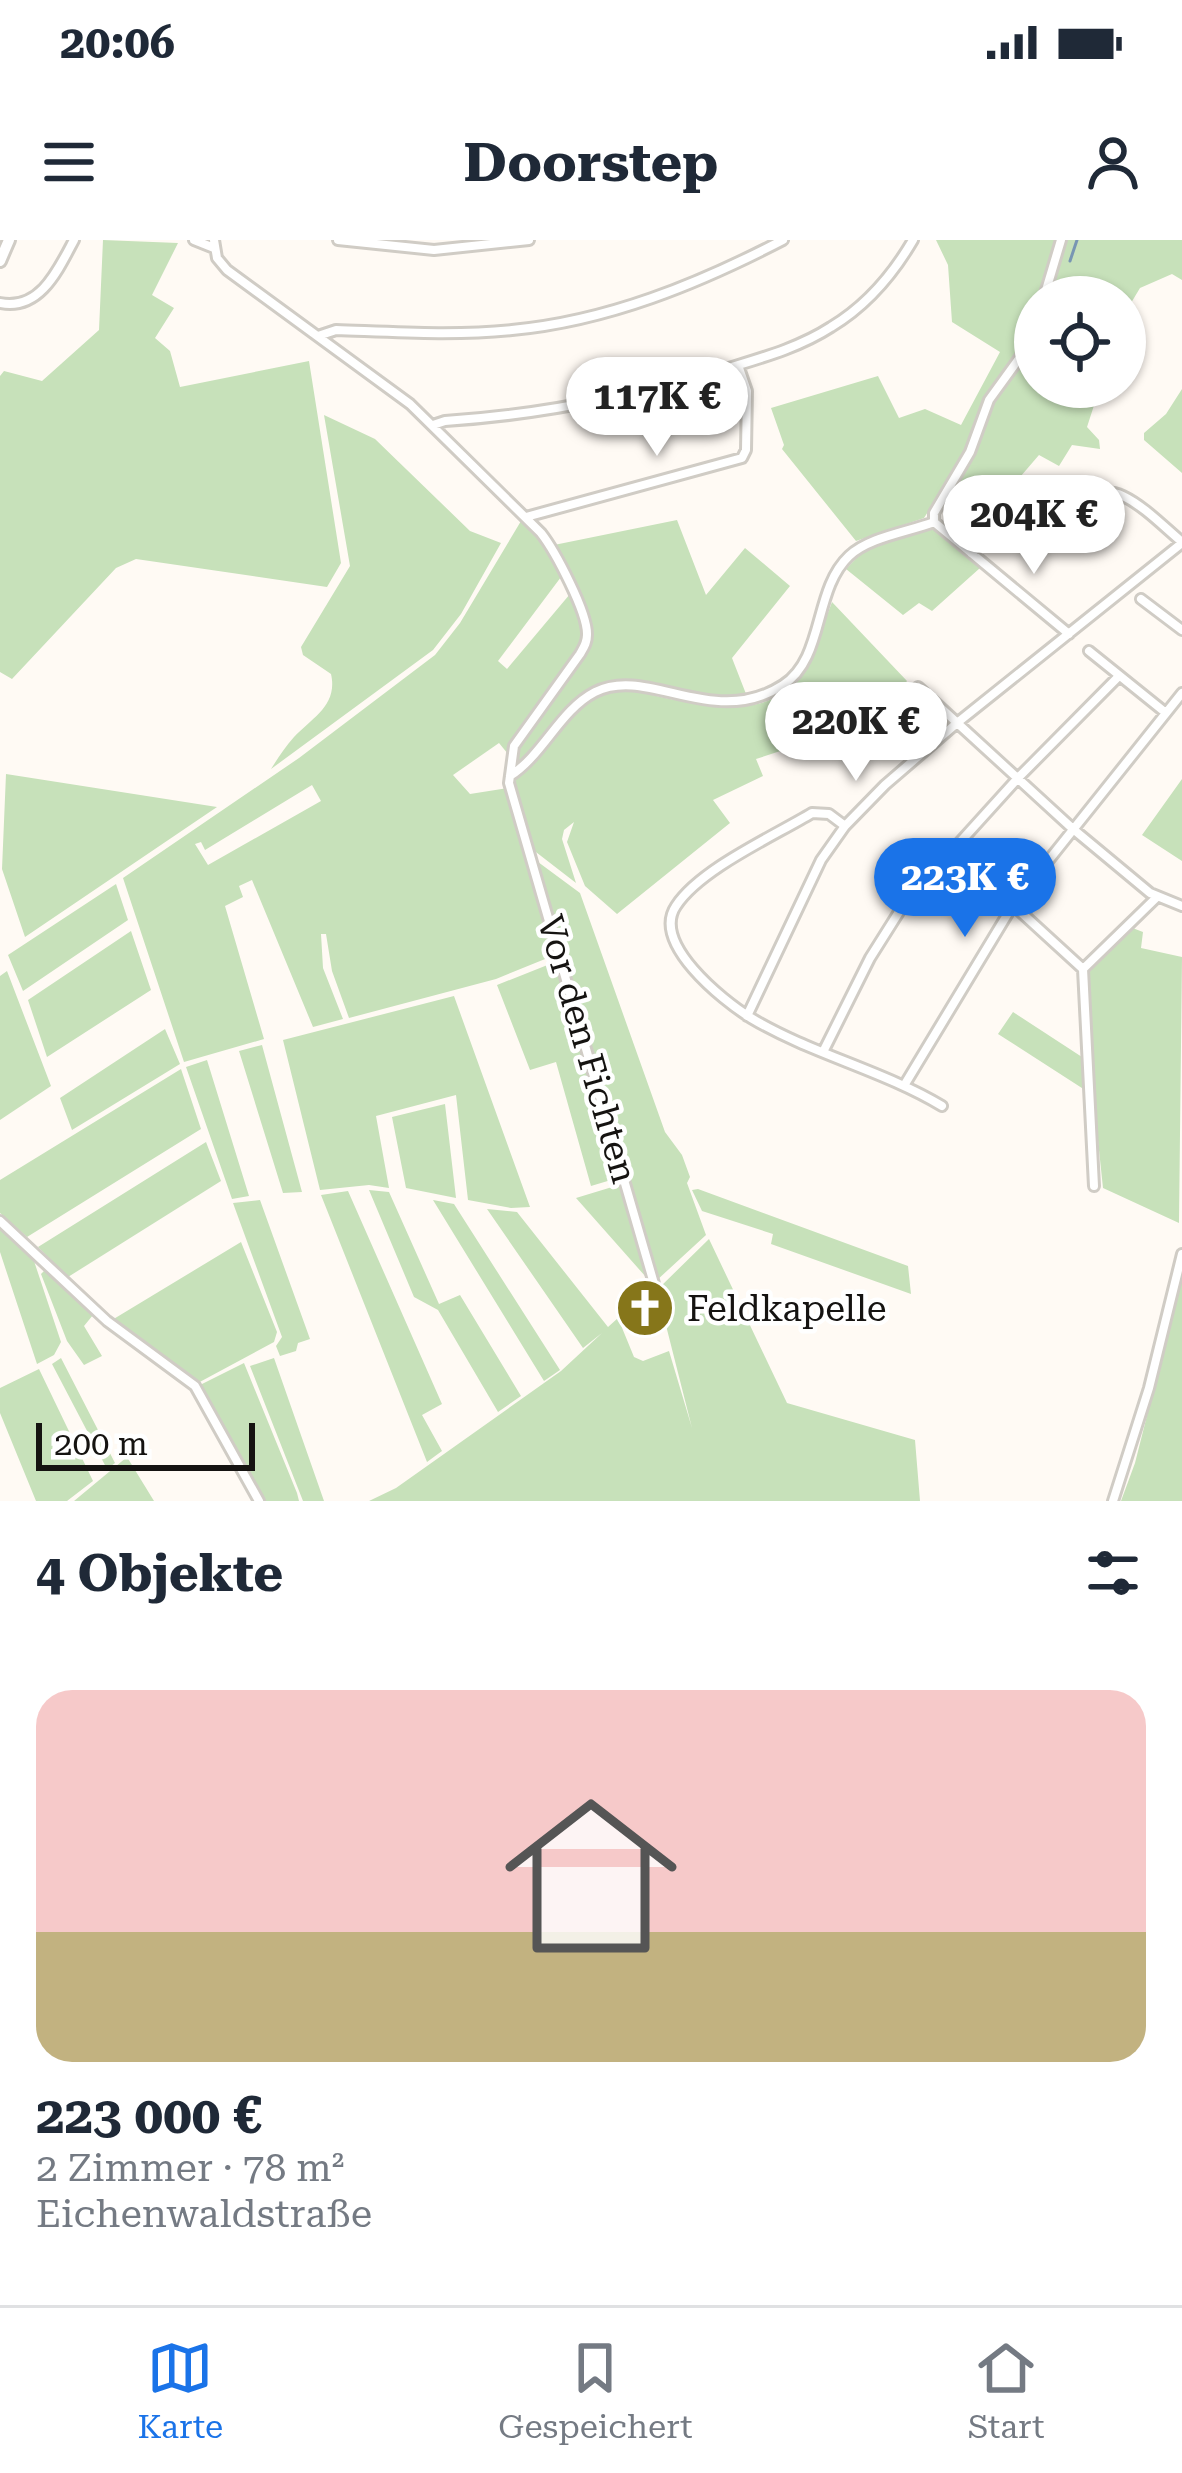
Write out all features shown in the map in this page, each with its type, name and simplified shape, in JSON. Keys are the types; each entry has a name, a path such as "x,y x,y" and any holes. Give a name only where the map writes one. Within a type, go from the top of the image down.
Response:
{"main road":[{"path":"0,261 9,240"}],"street":[{"path":"0,303 16,305 34,297 59,269 74,240"},
{"path":"194,240 214,244 226,270 410,404 551,546 587,632 580,654 514,746 510,776"},
{"path":"338,240 434,250 529,240"},
{"path":"434,425 544,413 631,395 793,347 842,320 885,281 913,240"},
{"path":"1050,276 1061,240"},
{"path":"318,336 336,330 478,333 553,325 669,293 776,242"},
{"path":"526,518 742,458 747,391 738,365"},
{"path":"934,522 934,513 970,452 989,400 1014,365"},
{"path":"747,1016 821,860 845,826 957,723 1182,542 1126,497 1108,493 1037,509 971,553"},
{"path":"934,522 1069,634"},
{"path":"510,776 594,693 617,686 717,704 749,701 789,682 804,659 833,580 848,557 865,546 934,522"},
{"path":"1142,599 1182,630"},
{"path":"1089,651 1166,713"},
{"path":"824,1050 888,927 1018,778 1120,676"},
{"path":"918,688 1072,829 1157,897 1182,906"},
{"path":"905,1084 1013,905 1182,693"},
{"name":"Vor den Fichten","path":"510,776 655,1287 626,1311"},
{"path":"845,826 829,814 812,813 707,877 674,908 670,926 680,951 713,989 747,1016 905,1084 942,1106"},
{"path":"1083,969 1157,897"},
{"path":"1013,905 1083,969 1094,1186"},
{"path":"0,1221 107,1321 196,1386 259,1501"},
{"path":"1113,1501 1149,1388 1182,1254"}],"green space":[{"path":"103,240 178,243 152,295 174,308 155,338 170,351 180,387 309,361 341,563 327,587 136,559 116,568 12,679 0,672 0,376 4,371 42,381 99,330"},
{"path":"936,240 1182,240 1182,280 1172,274 1146,285 1146,276 1014,276 1014,408 1093,408 1087,427 1099,440 1100,449 1072,445 1059,466 1039,455 1014,484 1006,479 975,507 947,482 924,518 856,541 782,449 771,408 878,376 899,418 925,409 961,425 1000,352 952,322 948,265"},
{"path":"1182,389 1182,473 1144,440 1144,433 1166,414"},
{"path":"324,415 375,439 470,531 501,543 461,614 433,650 271,769 331,694 331,674 303,655 301,647 350,566"},
{"path":"677,520 706,595 745,548 790,586 732,658 748,699 718,702 616,684 593,691 522,764 516,764 513,756 518,744 592,639 554,545"},
{"path":"521,521 542,538 561,577 498,661 507,669 570,594 586,632 584,642 508,754 499,743 453,775 470,794 508,788 555,955 496,979 349,1018 332,971 326,934 321,934 323,968 343,1019 313,1027 252,880 239,886 243,897 225,906 264,1039 184,1062 123,878 299,758 435,655 460,623","holes":["312,785 321,801 208,865 195,844 201,842 205,850"]},
{"path":"931,527 980,568 932,611 919,603 903,615 846,569 862,552"},
{"path":"832,602 907,681 871,727 831,755 820,738 756,759 763,776 713,800 730,823 617,914 585,886 567,842 574,822 562,839 576,883 532,849 514,780 591,701 616,689 737,706 778,696 806,662"},
{"path":"6,774 217,807 25,937 2,869"},
{"path":"1182,779 1182,861 1142,835"},
{"path":"534,859 580,893 665,1132 682,1155 690,1177 687,1183 706,1235 656,1281"},
{"path":"116,884 128,920 23,991 8,955"},
{"path":"1130,927 1143,932 1141,948 1182,957 1179,1223 1103,1188 1085,1017 1086,969"},
{"path":"131,931 151,990 47,1057 28,1000"},
{"path":"560,960 620,1170 611,1180 591,1186 556,1062 530,1070 497,985"},
{"path":"7,971 51,1086 0,1120 0,976"},
{"path":"454,996 530,1207 468,1200 456,1095 376,1116 389,1188 320,1190 283,1040"},
{"path":"1013,1012 1082,1057 1085,1090 998,1034"},
{"path":"165,1029 180,1064 72,1130 60,1098"},
{"path":"262,1045 302,1192 283,1193 239,1051"},
{"path":"207,1060 249,1196 232,1199 186,1067"},
{"path":"181,1069 201,1129 27,1237 0,1213 0,1180"},
{"path":"445,1104 456,1198 406,1188 392,1117"},
{"path":"206,1142 221,1181 68,1277 38,1247"},
{"path":"622,1184 653,1285 576,1198"},
{"path":"369,1190 389,1192 439,1304 460,1295 521,1396 498,1412 438,1310 414,1297"},
{"path":"692,1190 908,1266 911,1294 771,1244 773,1234 702,1211"},
{"path":"348,1191 442,1404 422,1415 442,1451 427,1462 321,1195"},
{"path":"260,1200 310,1339 280,1356 276,1346 282,1337 233,1203"},
{"path":"433,1200 454,1204 560,1370 544,1381"},
{"path":"487,1209 517,1212 608,1327 618,1318 634,1357 643,1361 669,1351 692,1428 657,1290 709,1239 787,1403 915,1440 920,1501 369,1501 396,1488 561,1371 602,1333 583,1348"},
{"path":"0,1227 33,1258 61,1342 54,1355 37,1364 0,1252"},
{"path":"241,1242 277,1332 274,1342 196,1384 112,1320"},
{"path":"45,1270 93,1315 84,1326 102,1356 84,1365 67,1341 41,1274"},
{"path":"1182,1277 1182,1501 1121,1501 1135,1463"},
{"path":"61,1358 115,1463 107,1469 52,1364"},
{"path":"274,1358 324,1501 303,1501 250,1366"},
{"path":"244,1363 299,1501 263,1501 200,1385"},
{"path":"39,1369 93,1481 67,1501 36,1501 0,1413 0,1388"},
{"path":"127,1457 154,1501 74,1501"}],"waterway":[{"path":"1070,261 1077,240"}],"place":[{"name":"Feldkapelle","path":"645,1308"}]}
